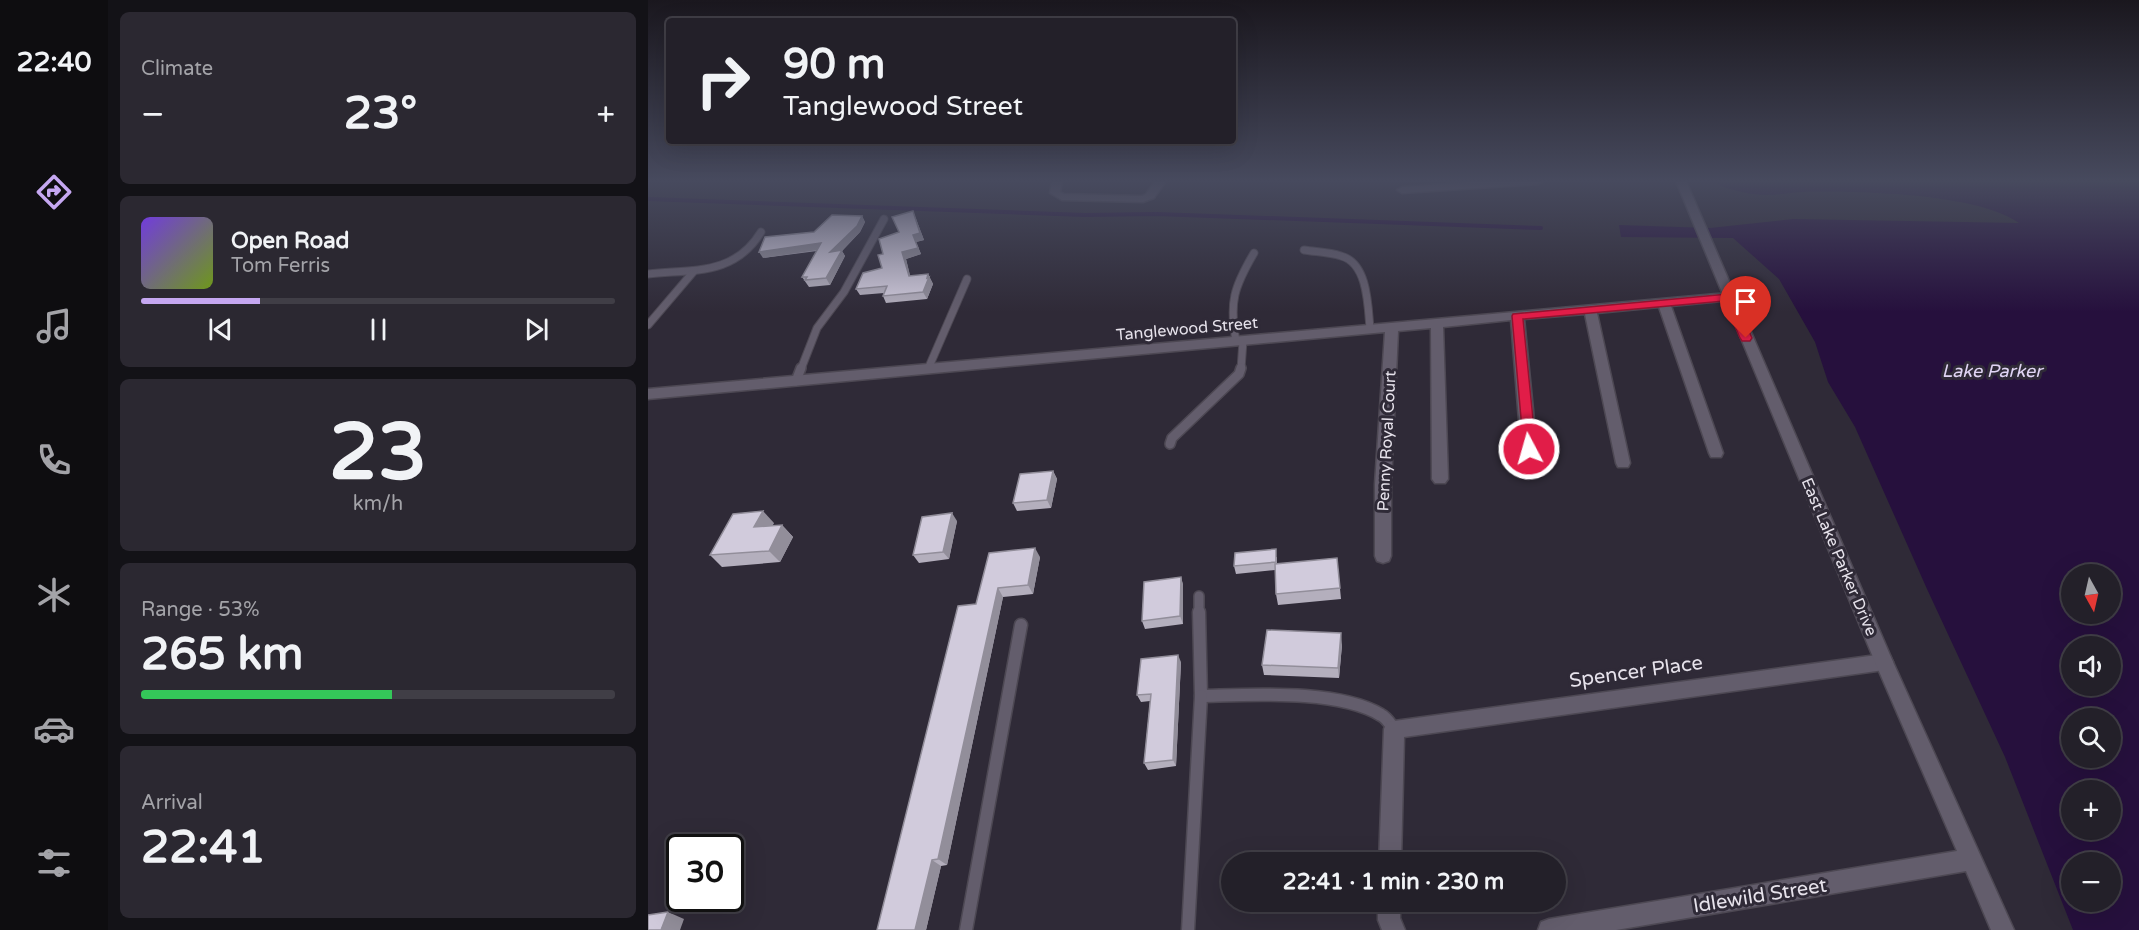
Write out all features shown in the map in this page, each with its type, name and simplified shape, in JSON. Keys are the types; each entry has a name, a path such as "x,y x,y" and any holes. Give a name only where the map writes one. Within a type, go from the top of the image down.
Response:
{"street":[{"name":"East Lake Parker Drive","path":"1699,224 1884,662 2003,930"},
{"name":"Tanglewood Street","path":"648,394 1728,297"},
{"path":"1664,303 1716,453"},
{"path":"1590,309 1623,463"},
{"path":"1517,316 1531,471"},
{"path":"1437,323 1440,479"},
{"name":"Penny Royal Court","path":"1383,556 1383,484 1392,327"},
{"name":"Spencer Place","path":"1394,729 1884,662"},
{"path":"1390,852 1394,729"},
{"name":"Idlewild Street","path":"1549,930 1971,859"},
{"path":"1389,912 1389,920 1394,930"}],"lane":[{"path":"796,381 817,328 843,292 881,224"},
{"path":"648,274 725,267 757,241 761,232"},
{"path":"1304,250 1343,256 1357,265 1366,297 1370,329"},
{"path":"1170,444 1172,438 1239,374 1242,365 1239,341 1231,322 1231,299 1254,253"},
{"path":"648,325 694,271"},
{"path":"928,369 967,279"},
{"path":"1188,930 1201,696 1199,596"},
{"path":"966,930 1021,626"},
{"path":"1201,696 1278,695 1343,703 1383,716 1394,729"}],"water":[{"name":"Lake Parker","path":"1743,224 2139,224 2139,930 2073,930 2066,912 2121,912 2121,852 2061,852 2061,899 2005,757 1855,427 1828,382 1815,342 1779,279 1733,238 1621,237 1619,225 1710,228"}],"building":[{"path":"822,224 858,224 830,252 842,250 826,278 805,280 807,277 802,277 821,243 759,252 765,237 814,232"},
{"path":"895,224 917,224 920,233 913,235 918,248 902,252 909,276 928,274 923,292 883,296 887,286 856,289 863,273 882,268 878,255 883,254 879,239 899,232"},
{"path":"1053,471 1047,500 1013,503 1020,474"},
{"path":"763,511 754,527 782,525 769,551 710,555 733,514"},
{"path":"952,513 943,552 913,555 922,517"},
{"path":"1035,548 1028,585 998,588 938,859 932,860 915,930 877,930 958,606 976,604 989,553"},
{"path":"1276,549 1276,562 1234,566 1235,553"},
{"path":"1337,558 1340,588 1276,594 1275,564"},
{"path":"1181,577 1180,616 1142,621 1144,582"},
{"path":"1267,630 1341,633 1338,668 1262,665"},
{"path":"1178,655 1173,760 1144,763 1151,694 1137,695 1141,659"},
{"path":"668,912 661,930 648,930 648,915"}],"waterway":[{"path":"1442,224 1541,228"}],"route":[{"path":"1529,449 1517,316 1728,297 1746,338"}]}
